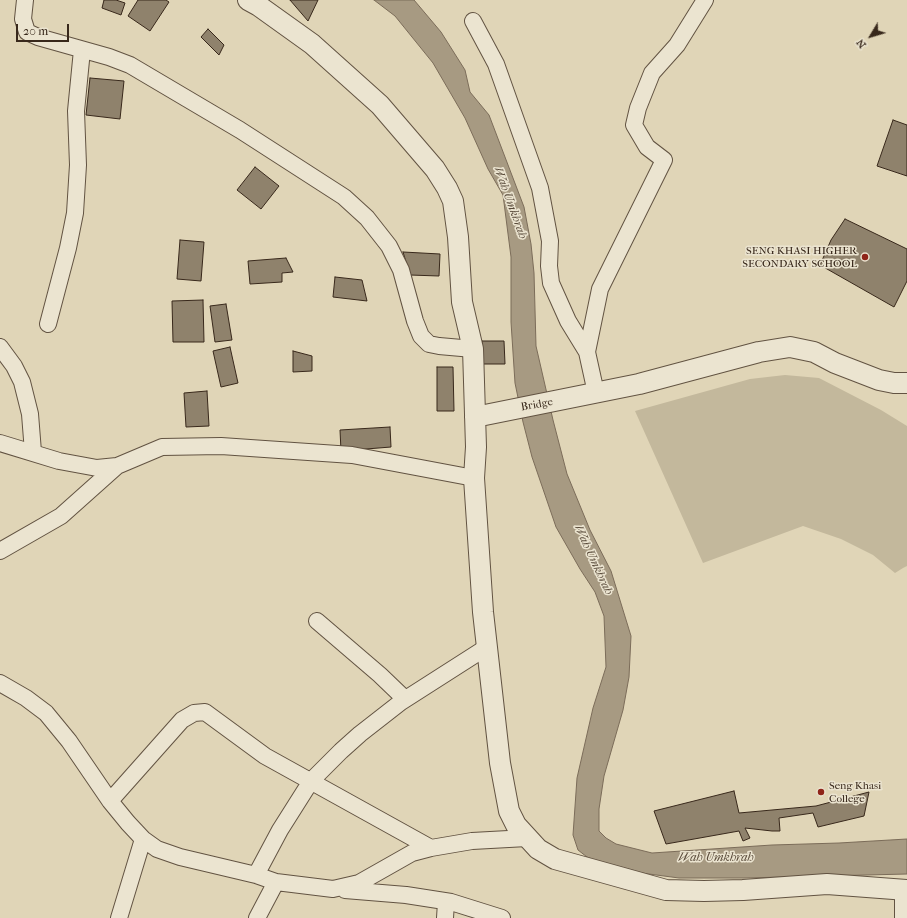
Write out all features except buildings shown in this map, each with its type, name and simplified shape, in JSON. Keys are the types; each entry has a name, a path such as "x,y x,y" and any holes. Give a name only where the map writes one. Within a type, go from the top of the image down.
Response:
{"street":[{"path":"25,0 23,19 27,32 38,37 130,65 240,130 344,197 367,218 390,246 401,270 415,321 421,336 429,344 473,349"},
{"path":"248,0 259,6 312,44 374,100 413,142 435,169 453,201 458,237 462,302 473,349 476,447 474,478 479,560 487,647 500,763 509,811 516,825 538,849 555,859 666,890 743,890 827,884 905,890 903,918"},
{"path":"587,352 600,289 664,160 647,147 634,126 638,108 652,73 677,46 705,0"},
{"path":"473,21 496,64 540,188 550,242 549,266 551,283 568,321 587,352 596,393"},
{"path":"48,324 68,248 75,213 78,165 76,111 82,50"},
{"path":"0,347 14,366 22,382 30,414 33,452"},
{"name":"Bridge","path":"475,417 639,384 759,352 790,347 814,352 835,363 879,380 894,383 907,383"},
{"path":"0,443 59,461 97,468 117,466 162,448 221,446 352,456 474,478"},
{"path":"0,551 61,516 117,466"},
{"path":"317,621 380,675 405,699"},
{"path":"256,875 280,830 311,781 355,738 405,699 487,647"},
{"path":"0,683 26,698 46,714 69,741 110,801 128,823 143,839 157,849 180,857 256,875 276,882 333,889 406,895 446,902 502,918"},
{"path":"110,801 182,720 194,712 205,712 265,756 431,848"},
{"path":"333,889 359,883 412,853 431,848 472,841 527,838"},
{"path":"119,918 143,839"},
{"path":"257,918 276,882"},
{"path":"446,902 446,918"}],"shaded area":[{"path":"785,375 819,378 881,410 907,426 907,566 895,573 873,555 841,539 803,526 703,563 635,411 750,379"}],"water":[{"name":"Wah Umkhrah","path":"374,0 414,0 441,32 465,70 470,92 489,115 524,207 531,244 534,273 536,346 553,420 567,474 590,530 611,571 631,636 629,677 623,710 604,776 599,809 599,831 606,838 616,844 652,853 772,845 907,839 907,874 679,878 634,872 599,863 587,857 578,850 573,835 577,778 593,708 606,667 604,616 595,592 556,527 532,457 523,422 515,383 511,322 511,257 503,195 488,169 465,118 433,63 395,16"}],"place":[{"name":"SENG KHASI HIGHER SECONDARY SCHOOL","path":"865,257"},
{"name":"Seng Khasi College","path":"821,792"}]}
